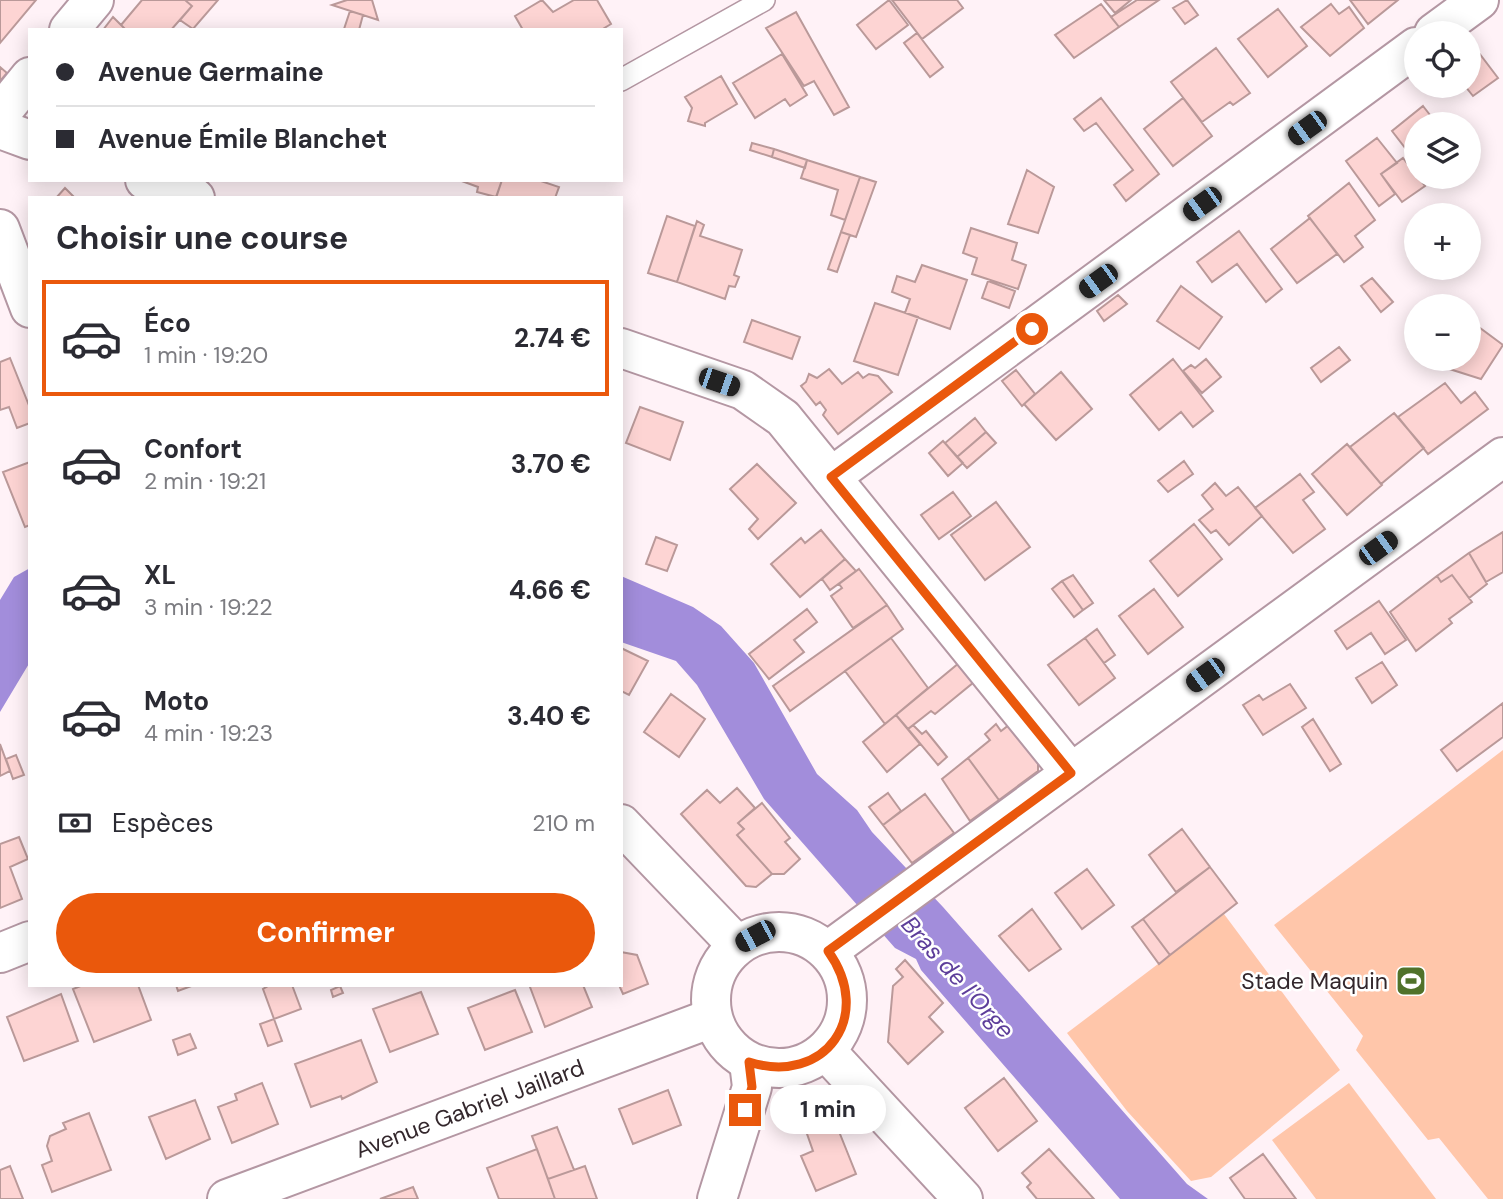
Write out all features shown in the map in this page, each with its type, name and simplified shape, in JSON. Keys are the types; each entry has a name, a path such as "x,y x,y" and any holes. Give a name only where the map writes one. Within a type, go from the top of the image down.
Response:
{"street":[{"path":"71,28 94,0"},
{"path":"1450,21 1479,0"},
{"path":"831,477 1404,56"},
{"path":"0,114 28,80"},
{"path":"0,129 28,138"},
{"path":"151,182 189,196"},
{"path":"0,229 28,302"},
{"path":"623,349 743,390 783,418 1071,773"},
{"path":"828,951 1503,457"},
{"path":"623,826 737,945"},
{"path":"774,932 793,933 812,940 828,951 841,969 847,991 847,1012 840,1033 826,1051 809,1062 789,1069 768,1068 749,1062 732,1051 720,1035 712,1017 710,998 714,978 723,960 737,945 755,936 774,932"},
{"path":"0,953 28,942"},
{"name":"Avenue Gabriel Jaillard","path":"227,1199 712,1017"},
{"path":"826,1051 963,1199"},
{"path":"717,1199 752,1087 749,1062"}],"lane":[{"path":"623,79 764,0"}],"shaded area":[{"name":"Stade Maquin","path":"1503,750 1503,1199 1488,1199 1439,1138 1428,1140 1356,1050 1363,1036 1274,925"},
{"path":"1224,914 1340,1070 1211,1177 1191,1181 1127,1111 1067,1033"},
{"path":"1349,1083 1436,1199 1316,1199 1272,1140"}],"water":[{"path":"28,569 28,665 0,712 0,600 14,577"},
{"name":"Bras de l'Orge","path":"623,577 693,607 721,626 754,663 817,774 857,810 872,832 943,907 1187,1184 1208,1199 1120,1199 921,970 916,959 895,948 764,799 697,685 676,661 623,643"}],"building":[{"path":"0,0 36,0 0,43"},
{"path":"142,0 185,0 192,6 173,28 124,28 121,25"},
{"path":"185,0 218,0 194,28 180,20 192,6"},
{"path":"347,0 372,0 378,20 332,5"},
{"path":"542,0 553,12 574,0 597,0 611,24 604,28 522,28 515,16"},
{"path":"889,0 908,25 876,49 857,25"},
{"path":"892,0 957,0 963,8 922,39"},
{"path":"1104,0 1131,0 1115,13"},
{"path":"1137,0 1159,0 1119,27 1111,17"},
{"path":"1187,0 1198,15 1185,24 1173,8"},
{"path":"1350,0 1398,0 1368,24"},
{"path":"1101,4 1119,27 1074,58 1055,35"},
{"path":"1331,4 1339,14 1349,7 1364,28 1330,56 1301,27"},
{"path":"1278,9 1307,46 1268,77 1238,39"},
{"path":"350,11 363,15 360,28 344,28"},
{"path":"796,12 849,107 834,115 814,81 804,86 766,28"},
{"path":"113,17 124,28 105,28"},
{"path":"917,33 943,67 930,77 904,43"},
{"path":"1216,48 1250,93 1233,105 1230,102 1202,122 1171,82"},
{"path":"782,54 807,95 790,106 785,99 755,118 733,83"},
{"path":"1481,56 1498,78 1481,90"},
{"path":"0,67 7,73 0,81"},
{"path":"721,76 737,104 705,123 705,126 688,121 692,108 685,97"},
{"path":"1101,98 1159,174 1126,201 1114,185 1133,170 1096,123 1084,131 1074,119"},
{"path":"1183,98 1212,136 1173,166 1144,129"},
{"path":"1423,106 1428,112 1416,112"},
{"path":"1404,121 1404,146 1392,131"},
{"path":"1377,138 1397,163 1381,174 1395,194 1379,206 1346,161"},
{"path":"752,143 774,149 772,157 750,150"},
{"path":"774,149 807,160 805,168 772,157"},
{"path":"1403,158 1404,189 1421,189 1402,202 1381,174"},
{"path":"807,160 860,177 845,220 831,215 838,190 801,178"},
{"path":"1027,170 1054,187 1038,233 1008,224"},
{"path":"860,177 876,182 856,237 841,232"},
{"path":"464,182 501,182 496,196 477,192 478,187"},
{"path":"501,182 544,182 559,187 556,196 497,196"},
{"path":"1349,183 1375,220 1355,236 1363,247 1344,262 1308,216"},
{"path":"65,188 73,196 58,196"},
{"path":"667,216 695,226 677,282 648,273"},
{"path":"1310,218 1337,254 1297,283 1271,249"},
{"path":"697,221 704,225 700,236 742,250 734,275 739,277 735,287 729,286 725,299 677,282"},
{"path":"971,228 1017,243 1012,260 1026,265 1018,289 972,274 977,258 963,253"},
{"path":"1239,231 1282,289 1266,302 1237,264 1212,282 1197,262"},
{"path":"841,232 850,235 837,272 828,269"},
{"path":"922,265 967,280 950,329 905,313 910,299 892,292 897,276 915,282"},
{"path":"1372,278 1393,302 1381,312 1361,286"},
{"path":"988,281 1015,291 1009,308 982,298"},
{"path":"1181,286 1222,317 1199,349 1157,321"},
{"path":"1118,295 1127,304 1104,321 1097,311"},
{"path":"875,303 918,317 898,375 854,361"},
{"path":"752,320 800,337 792,359 744,342"},
{"path":"1481,329 1503,345 1481,379 1456,371 1481,371"},
{"path":"1339,347 1350,360 1321,382 1311,368"},
{"path":"10,358 28,403 28,424 17,428 9,407 0,410 0,362"},
{"path":"1173,359 1213,411 1193,427 1181,412 1159,430 1130,395"},
{"path":"1206,359 1221,377 1202,393 1183,371 1191,365 1195,368"},
{"path":"829,369 842,384 858,372 863,378 869,374 878,376 892,392 838,434 823,415 826,410 820,402 816,405 801,386 809,374 817,378"},
{"path":"1016,370 1035,394 1022,406 1002,381"},
{"path":"1061,372 1092,409 1056,440 1024,404"},
{"path":"1445,383 1461,403 1475,392 1488,409 1428,454 1398,417"},
{"path":"640,407 683,422 670,460 626,443"},
{"path":"1394,413 1424,448 1381,484 1350,447"},
{"path":"975,418 986,432 957,457 945,443"},
{"path":"986,432 996,443 967,468 957,457"},
{"path":"943,441 963,463 948,476 929,453"},
{"path":"1347,444 1382,485 1347,515 1312,474"},
{"path":"1184,461 1193,474 1168,492 1158,481"},
{"path":"28,463 28,526 25,527 3,472"},
{"path":"757,464 796,503 758,539 749,529 758,519 730,489"},
{"path":"1300,474 1314,492 1303,500 1325,529 1293,553 1255,508"},
{"path":"1215,483 1226,496 1238,487 1262,516 1229,545 1216,530 1211,533 1199,520 1213,509 1202,495"},
{"path":"953,492 971,516 939,539 921,515"},
{"path":"996,502 1030,547 985,580 951,535"},
{"path":"1194,524 1222,559 1178,596 1150,561"},
{"path":"821,530 845,559 800,597 771,564 801,538 805,543"},
{"path":"1503,532 1503,572 1486,582 1469,553"},
{"path":"656,537 677,545 667,571 646,564"},
{"path":"1469,553 1487,584 1469,598 1452,575 1441,582 1437,576"},
{"path":"845,559 856,571 830,590 822,579"},
{"path":"859,569 887,605 853,628 831,596 842,588 839,584"},
{"path":"1073,575 1093,603 1083,610 1062,581"},
{"path":"1452,575 1472,602 1449,619 1452,623 1416,651 1390,612 1437,576 1441,582"},
{"path":"1062,581 1083,610 1074,617 1052,589"},
{"path":"1154,589 1183,627 1148,654 1119,616"},
{"path":"1379,601 1406,640 1385,654 1371,633 1347,649 1335,631"},
{"path":"887,605 903,629 790,711 773,686"},
{"path":"807,609 817,622 794,640 804,652 769,679 749,654"},
{"path":"1097,629 1115,655 1104,663 1085,638"},
{"path":"891,638 928,688 885,724 845,671"},
{"path":"1085,638 1115,678 1079,705 1048,665"},
{"path":"623,649 648,661 629,695 623,692"},
{"path":"1382,662 1397,685 1372,703 1356,678"},
{"path":"959,663 974,682 935,714 931,711 908,729 896,715"},
{"path":"1290,684 1306,708 1263,735 1243,705 1259,695 1263,700"},
{"path":"671,694 705,719 679,757 644,732"},
{"path":"1503,703 1503,737 1457,771 1441,750"},
{"path":"896,715 920,744 887,772 863,742"},
{"path":"1313,719 1341,764 1330,771 1302,727"},
{"path":"996,724 1001,731 1009,725 1038,761 1038,771 999,800 968,758 990,740 985,734"},
{"path":"913,725 922,734 926,731 947,757 938,765 908,729"},
{"path":"0,744 10,771 0,776"},
{"path":"16,755 24,775 13,779 6,759"},
{"path":"968,758 999,800 970,821 942,779"},
{"path":"737,788 755,808 738,823 744,829 737,835 772,874 756,887 746,886 681,814 707,790 720,803"},
{"path":"888,793 901,811 883,825 869,807"},
{"path":"925,794 954,833 912,863 883,825"},
{"path":"762,803 790,838 785,842 800,859 784,874 772,874 737,835 744,829 738,823"},
{"path":"1182,829 1210,867 1176,892 1149,855"},
{"path":"19,837 28,859 10,867 22,899 0,908 0,844"},
{"path":"1210,867 1237,903 1170,955 1143,919"},
{"path":"1087,869 1114,905 1082,929 1055,893"},
{"path":"1032,909 1061,949 1029,971 999,936"},
{"path":"1143,919 1170,955 1159,964 1132,927"},
{"path":"623,952 637,955 648,984 623,994 620,987 623,987"},
{"path":"905,960 943,1003 929,1017 943,1032 908,1064 888,1042 893,986 903,977 896,969"},
{"path":"139,987 151,1020 94,1042 73,989"},
{"path":"293,987 301,1009 274,1019 263,989"},
{"path":"340,987 343,993 333,997 331,990"},
{"path":"530,987 584,987 592,1007 545,1027"},
{"path":"515,990 532,1032 485,1050 468,1008"},
{"path":"421,992 438,1034 390,1052 373,1009"},
{"path":"61,994 78,1041 24,1061 7,1017"},
{"path":"274,1019 282,1041 268,1046 260,1024"},
{"path":"190,1034 196,1048 178,1055 173,1040"},
{"path":"361,1040 377,1082 342,1099 341,1096 311,1107 295,1064"},
{"path":"1004,1078 1037,1121 998,1151 965,1108"},
{"path":"262,1083 278,1124 232,1143 218,1107 237,1100 235,1094"},
{"path":"668,1090 681,1125 633,1144 619,1109"},
{"path":"195,1100 210,1139 166,1159 149,1117"},
{"path":"89,1113 111,1170 52,1192 42,1165 52,1161 47,1146 50,1136 66,1129 63,1123"},
{"path":"834,1119 856,1174 816,1191 801,1156 813,1151 806,1131"},
{"path":"557,1127 574,1170 548,1179 532,1136"},
{"path":"537,1149 555,1199 499,1199 487,1168"},
{"path":"1049,1149 1094,1199 1037,1199 1027,1187 1031,1183 1022,1173"},
{"path":"1263,1154 1296,1199 1245,1199 1230,1178"},
{"path":"10,1166 23,1199 0,1199 0,1170"},
{"path":"585,1166 597,1199 555,1199 548,1179"},
{"path":"413,1187 418,1199 380,1199"}],"place":[{"name":"Stade Maquin","path":"1411,981"}],"route":[{"path":"745,1110 752,1087 749,1062 768,1068 789,1069 809,1062 826,1051 840,1033 847,1012 847,991 841,969 828,951 1071,773 831,477 1032,329"}]}
